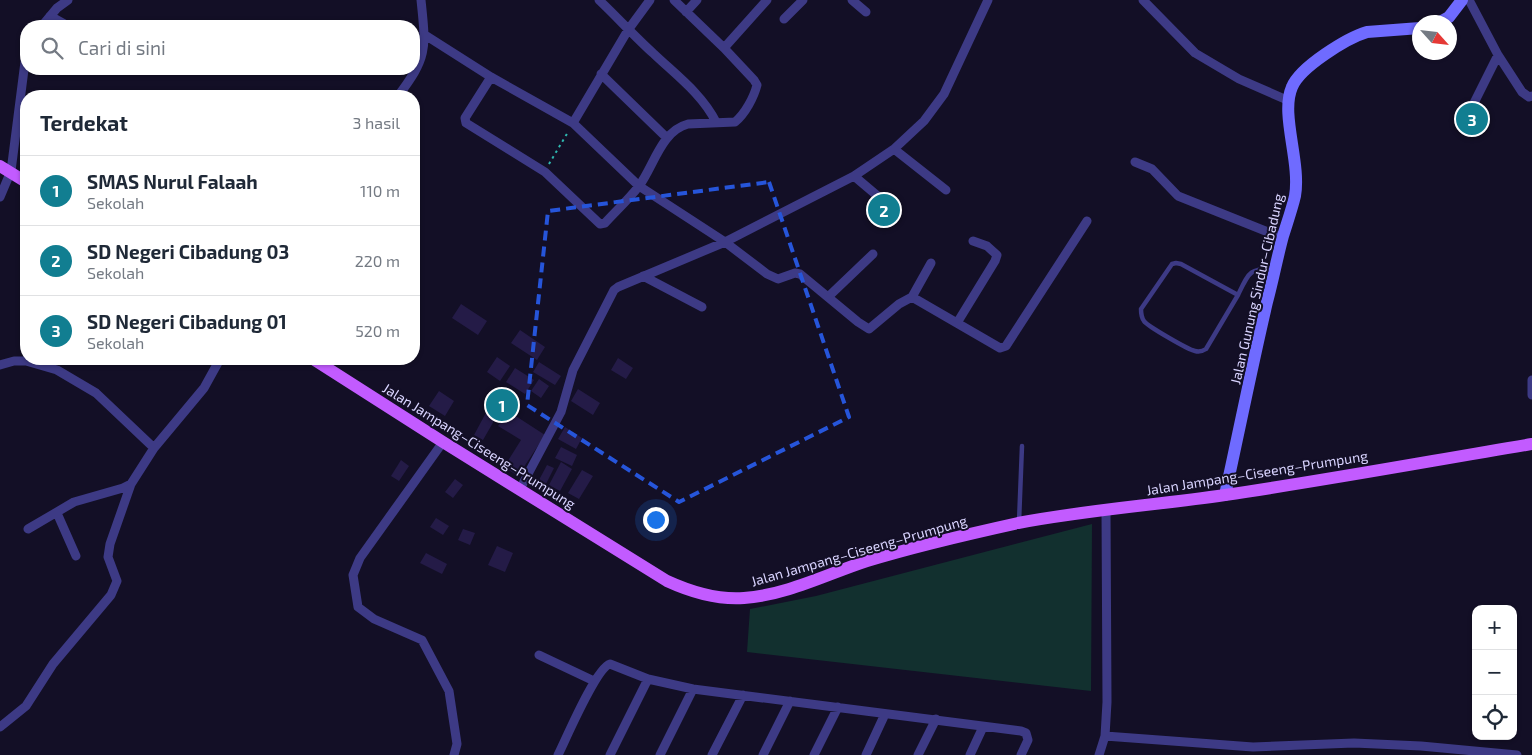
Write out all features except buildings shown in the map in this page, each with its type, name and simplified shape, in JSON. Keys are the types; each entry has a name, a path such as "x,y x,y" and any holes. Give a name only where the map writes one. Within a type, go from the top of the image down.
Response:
{"main road":[{"path":"5,168 20,178"},
{"name":"Jalan Jampang–Ciseeng–Prumpung","path":"323,365 667,582 688,592 717,597 742,598 768,595 866,562 918,547 1019,523 1226,495 1532,444"}],"street":[{"path":"47,20 68,0"},
{"path":"420,61 424,48 425,35 421,0"},
{"path":"599,0 700,98 716,122"},
{"path":"573,123 628,30 650,0"},
{"path":"491,76 465,118 466,123 545,172 600,224 605,223 639,186 667,138 681,126 735,122 740,118 757,85 724,48 674,0"},
{"path":"686,12 697,0"},
{"path":"724,48 767,0"},
{"path":"784,19 803,0"},
{"path":"852,0 866,12"},
{"path":"520,489 561,412 573,370 614,290 725,242 854,176 894,149 924,121 944,94 988,0"},
{"path":"1143,0 1196,53 1239,79 1287,100 1293,85 1301,74 1348,39 1367,32 1412,29"},
{"path":"1451,15 1462,0"},
{"path":"1469,0 1498,55 1522,92 1529,97 1532,96"},
{"path":"50,16 57,20"},
{"path":"425,35 491,76 573,123 639,186 725,242 767,274 778,279 795,273 800,274 858,322 869,328 899,304 912,297 931,263"},
{"path":"1471,109 1498,55"},
{"path":"601,74 667,138"},
{"path":"0,197 22,75"},
{"path":"402,90 412,75"},
{"name":"Jalan Gunung Sindur–Cibadung","path":"1226,495 1276,268 1295,195 1296,168 1287,100"},
{"path":"894,149 946,190"},
{"path":"1135,162 1152,169 1178,196 1283,238"},
{"path":"854,176 880,198"},
{"path":"912,297 1000,348 1006,346 1087,221"},
{"path":"957,323 997,255 987,246 973,241"},
{"path":"828,297 873,254"},
{"path":"643,276 702,307"},
{"path":"0,366 14,361 20,362"},
{"path":"38,365 57,370 96,394 154,448"},
{"path":"0,727 26,706 53,664 111,594 117,581 108,557 110,544 131,484 154,448 204,388 217,365"},
{"path":"1532,380 1532,395"},
{"path":"444,442 360,558 354,575 358,606 374,619 422,640 448,691 458,744 454,755"},
{"path":"28,529 74,502 131,484"},
{"path":"1099,755 1105,736 1107,702 1106,510"},
{"path":"57,512 76,556"},
{"path":"540,655 594,681"},
{"path":"558,755 594,681 603,668 610,664 648,679 693,689 1021,731 1026,733 1028,740 1020,755"},
{"path":"610,755 648,679"},
{"path":"660,755 693,689"},
{"path":"712,755 742,695"},
{"path":"763,755 790,701"},
{"path":"814,755 838,708"},
{"path":"866,755 885,714"},
{"path":"918,755 936,719"},
{"path":"970,755 983,726"},
{"path":"1105,736 1253,747 1354,743 1421,746 1517,755"}],"lane":[{"path":"1238,295 1181,264 1175,263 1172,264 1141,309 1141,315 1148,325 1193,350 1203,351 1238,295 1246,277 1256,269 1276,268"},
{"path":"1019,523 1022,446"}],"path":[{"path":"545,172 573,123"}],"highlighted area":[{"path":"769,182 849,417 679,502 527,405 548,211"}],"green space":[{"path":"1092,524 1091,691 747,652 750,609 816,596"}],"place":[{"name":"SD Negeri Cibadung 01","path":"1472,119"},
{"name":"SD Negeri Cibadung 03","path":"884,210"},
{"name":"SMAS Nurul Falaah","path":"502,405"}]}
